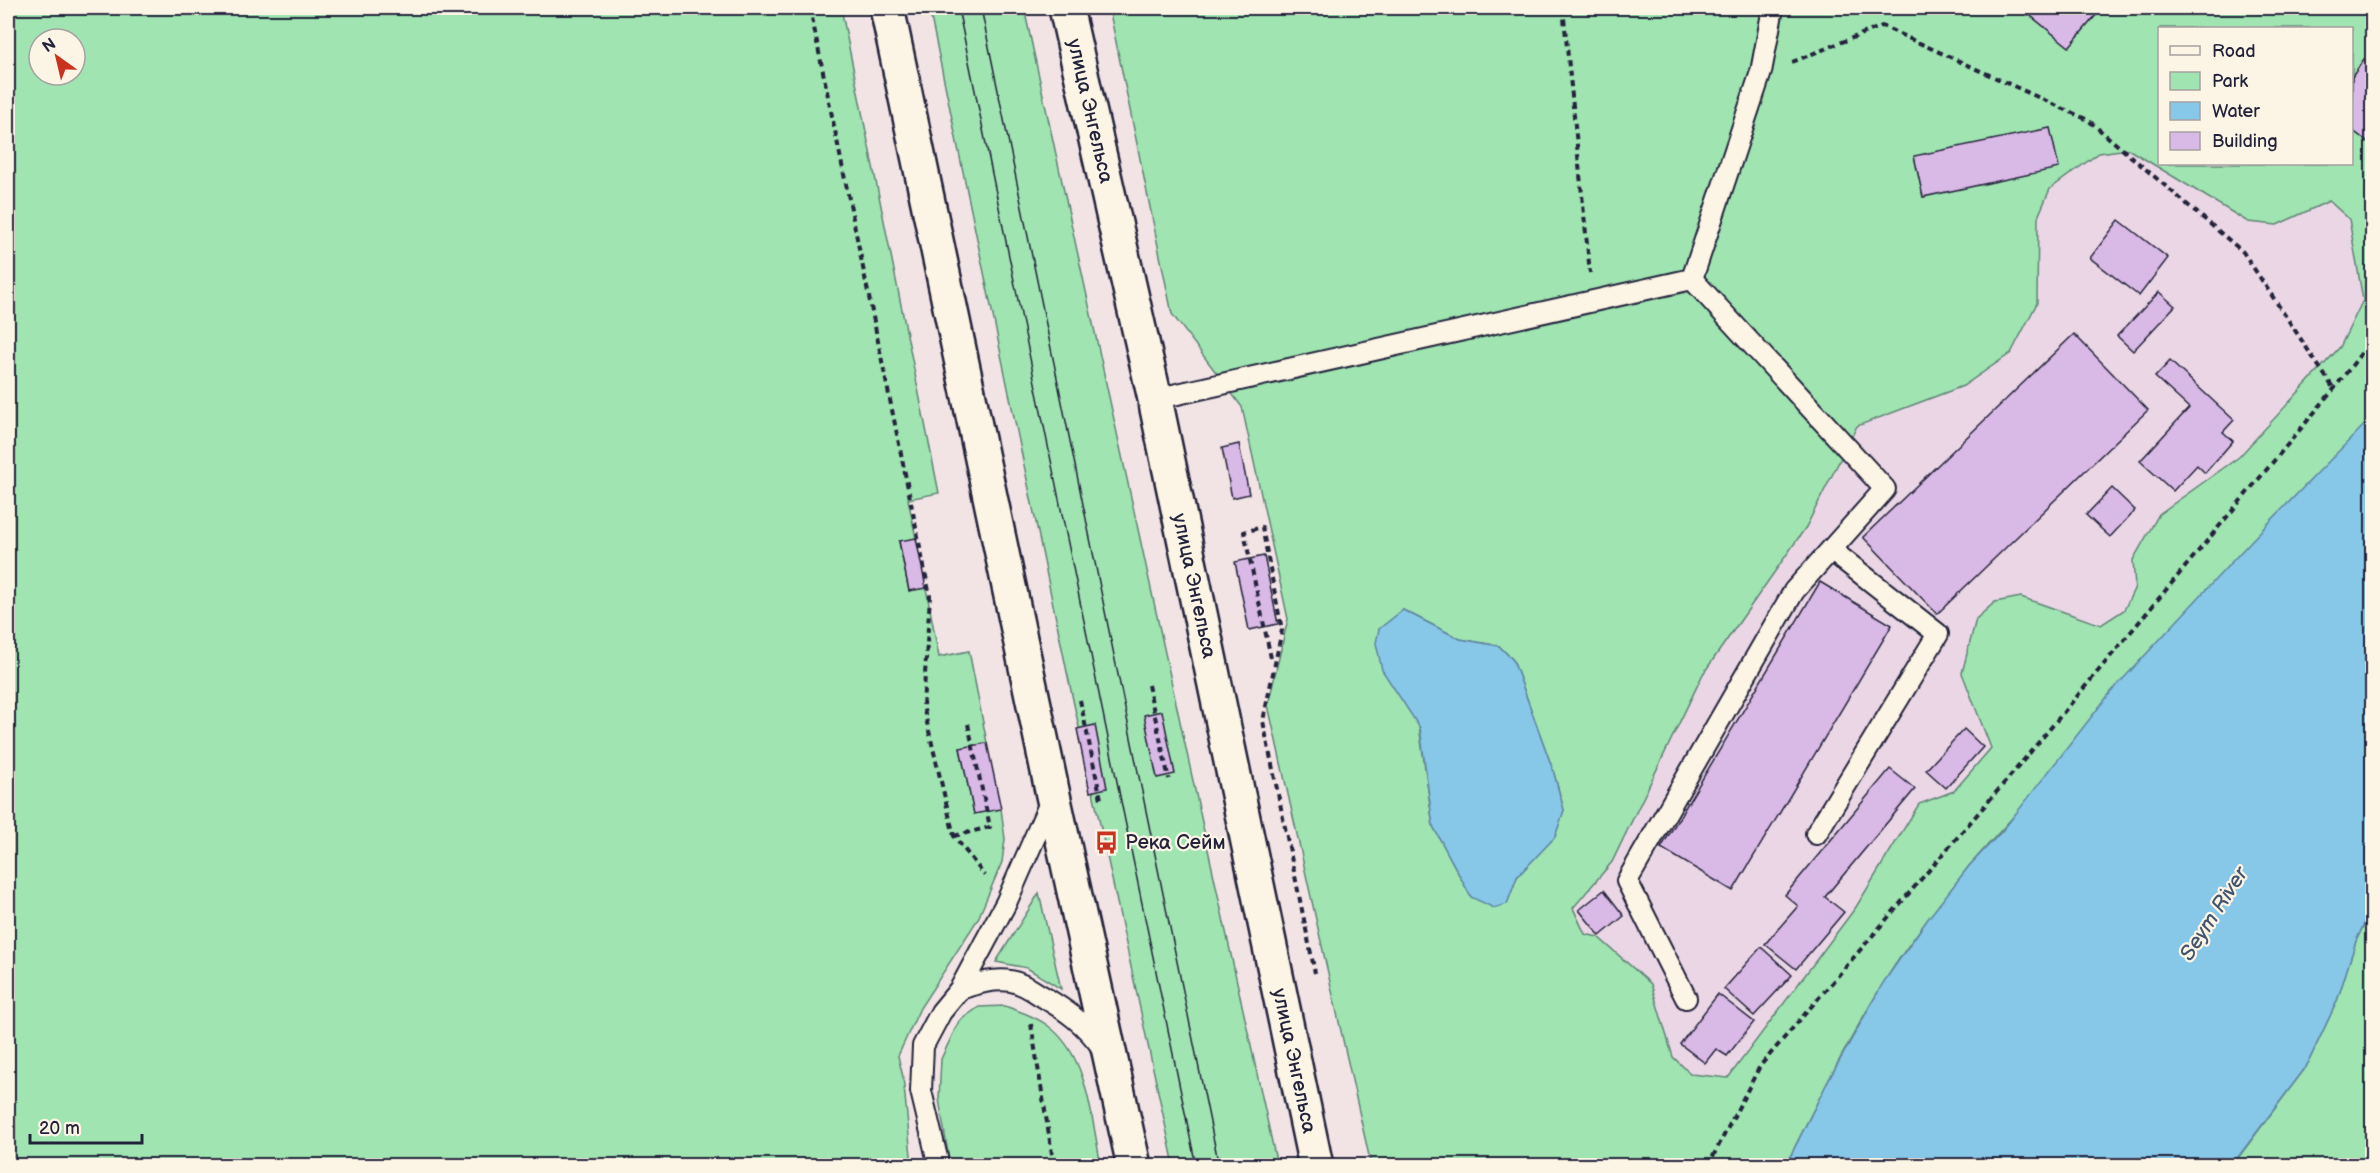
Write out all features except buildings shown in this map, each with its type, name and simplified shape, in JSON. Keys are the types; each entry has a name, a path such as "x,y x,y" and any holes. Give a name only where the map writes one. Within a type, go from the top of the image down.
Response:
{"main road":[{"path":"887,8 1053,795 1134,1166"},
{"name":"улица Энгельса","path":"1066,8 1155,399 1316,1166"}],"lane":[{"path":"1692,279 1761,72 1773,8"},
{"path":"1155,399 1692,279"},
{"path":"1686,999 1627,881 1794,591 1885,489 1692,279"},
{"path":"1816,834 1938,634 1831,550"},
{"path":"939,1166 921,1091 923,1046 941,1012 960,989 1006,903 1053,795"},
{"path":"960,989 998,980 1012,981 1024,986 1069,1012 1091,1031 1110,1058"}],"path":[{"path":"810,8 930,596 923,706 954,836 1006,903"},
{"path":"1563,8 1593,301"},
{"path":"1786,69 1793,61 1882,26 2088,120 2243,252 2334,389"},
{"path":"1708,1166 1760,1066 2012,774 2334,389 2373,339"},
{"path":"1271,658 1244,532 1262,527 1282,630 1263,722 1316,979"},
{"path":"1148,685 1168,779"},
{"path":"1080,700 1101,799"},
{"path":"954,836 990,827 968,724"},
{"path":"1024,986 1054,1166"}],"shaded area":[{"path":"2129,149 2248,222 2277,225 2329,201 2349,219 2363,300 2340,347 2239,457 2159,514 2133,560 2135,587 2124,610 2102,625 2021,597 1962,673 1991,748 1954,791 1919,804 1856,907 1728,1078 1691,1074 1673,1057 1651,984 1585,935 1573,908 1612,862 1703,674 1806,527 1857,426 1963,386 2037,303 2038,217 2050,189 2099,153"}],"green space":[{"path":"8,8 841,8 939,493 908,499 916,538 899,542 909,591 926,588 939,657 969,651 987,743 960,748 974,814 1001,809 1005,839 1002,862 978,919 920,1008 898,1056 903,1077 912,1165 8,1165"},
{"path":"929,8 1024,8 1277,1165 1174,1165 1067,672"},
{"path":"1109,8 2372,8 2372,417 1969,866 1914,938 1883,984 1844,1051 1786,1165 1371,1165 1268,705 1288,619 1242,407 1172,314","holes":["2128,149 2248,222 2277,225 2329,201 2349,219 2363,300 2340,347 2239,457 2159,514 2133,560 2135,587 2124,610 2101,625 2021,597 1995,602 1976,619 1962,673 1991,748 1954,791 1919,804 1856,907 1728,1078 1691,1074 1673,1057 1651,984 1598,937 1585,934 1573,908 1612,862 1703,674 1806,527 1857,426 1963,386 2011,353 2037,303 2038,217 2050,189 2099,153","1403,610 1460,639 1499,646 1513,660 1553,770 1564,810 1555,836 1517,877 1507,904 1471,897 1433,826"]},
{"path":"1039,893 1061,989 1027,968 996,962"},
{"path":"2372,907 2372,1165 2232,1166 2306,1067 2337,1001 2356,941"},
{"path":"1005,1006 1032,1016 1047,1025 1072,1053 1080,1070 1091,1108 1101,1165 950,1165 939,1099 941,1059 959,1021 979,1007"}],"water":[{"name":"Seym River","path":"2372,417 2372,907 2356,941 2337,1001 2306,1067 2232,1165 1786,1165 1827,1083 1883,983 1927,920 1969,866 2003,830 2110,693 2252,540"},
{"path":"1403,610 1460,639 1499,646 1513,660 1553,770 1564,810 1555,837 1517,877 1507,904 1494,908 1471,897 1433,826 1420,728 1382,670 1376,643 1379,629"}],"tram line":[{"path":"958,8 1196,1166"},
{"path":"981,8 1219,1166"}],"place":[{"name":"Река Сейм","path":"1107,843"}]}
